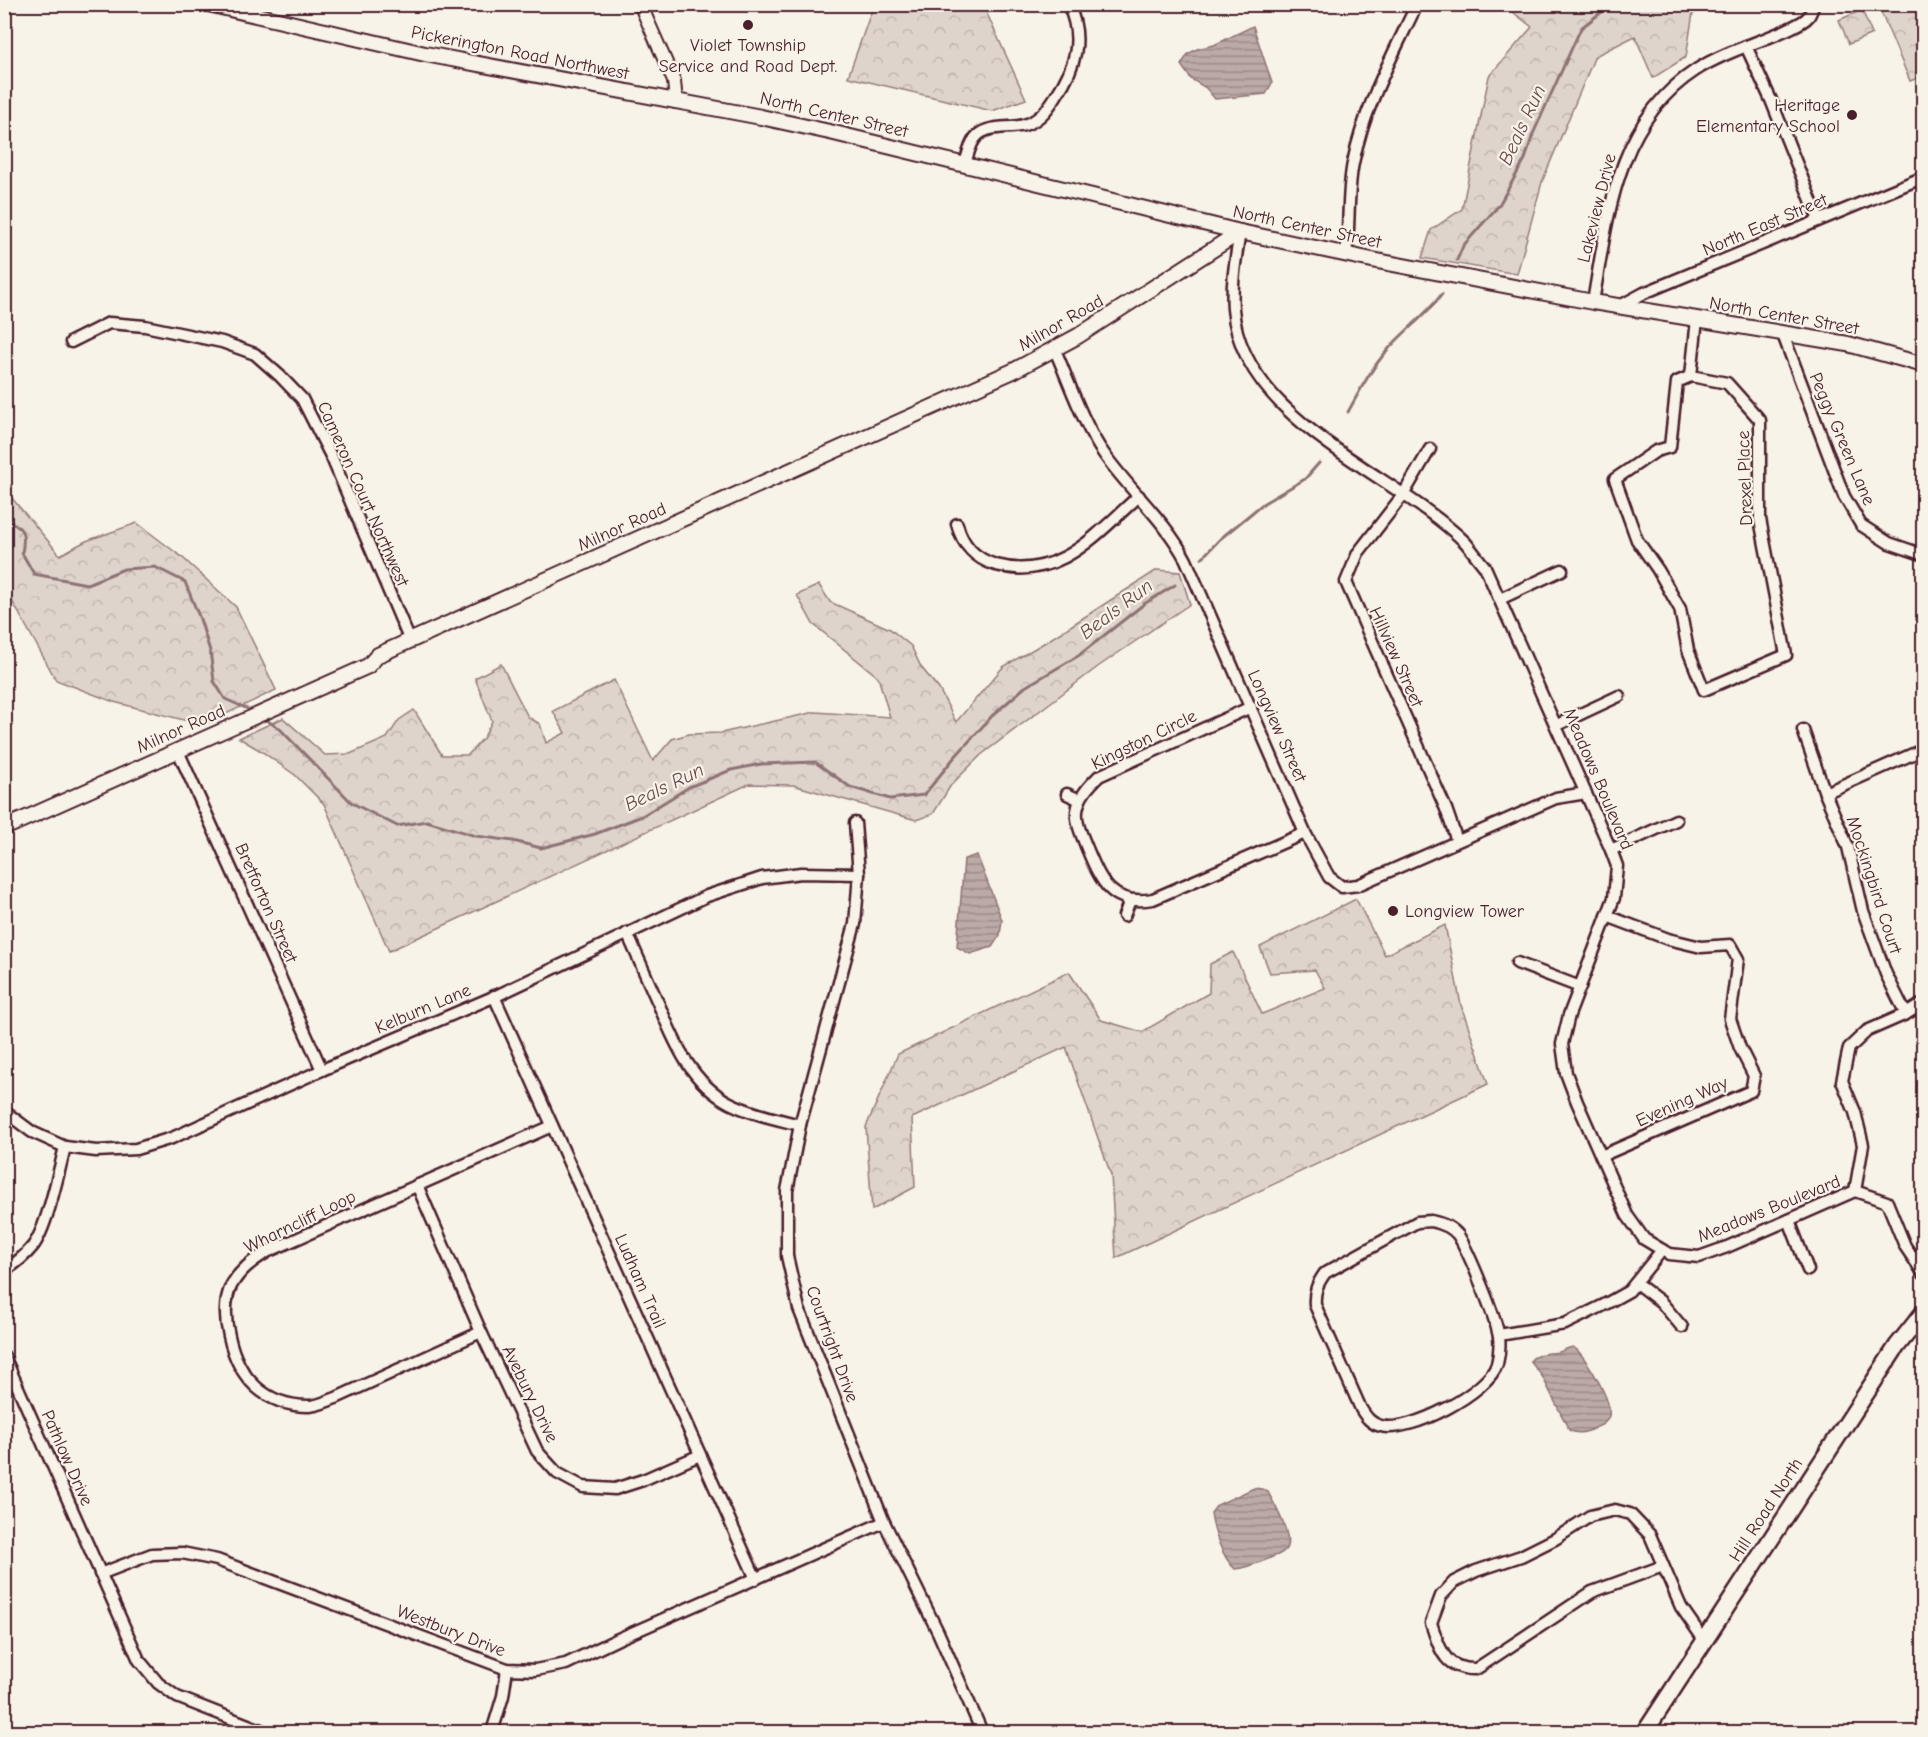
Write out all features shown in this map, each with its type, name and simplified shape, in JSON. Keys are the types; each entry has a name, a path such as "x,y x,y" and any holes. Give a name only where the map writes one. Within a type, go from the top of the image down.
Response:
{"main road":[{"name":"Pickerington Road Northwest","path":"208,4 424,54 681,103"},
{"name":"North Center Street","path":"681,103 823,130 1346,255 1593,302 1848,344 1923,365"},
{"name":"Milnor Road","path":"4,828 368,666 378,655 1013,371 1055,350 1129,305 1240,231"},
{"name":"Hill Road North","path":"1645,1732 1897,1346 1923,1312"}],"street":[{"path":"640,4 672,76 681,103"},
{"path":"965,164 970,148 979,134 988,130 1027,124 1038,118 1049,107 1066,80 1077,51 1075,25 1068,4"},
{"path":"1346,255 1351,181 1358,142 1384,73 1417,4"},
{"name":"Lakeview Drive","path":"1593,302 1614,194 1622,165 1634,137 1651,112 1672,88 1696,70 1795,25 1808,17 1814,4"},
{"path":"1746,46 1771,100 1819,220"},
{"name":"North East Street","path":"1620,306 1644,293 1923,177"},
{"name":"Meadows Boulevard","path":"1240,231 1233,280 1233,310 1239,340 1252,367 1269,392 1292,413 1465,543 1485,567 1611,850 1617,866 1614,898 1569,1015 1562,1044 1566,1073 1627,1215 1644,1239 1662,1250 1669,1254 1699,1257 1855,1191 1887,1202 1905,1246 1923,1274"},
{"path":"1691,376 1696,319"},
{"name":"Cameron Court Northwest","path":"71,342 109,323 145,326 233,346 255,354 280,376 302,399 332,458 410,641"},
{"name":"Peggy Green Lane","path":"1782,333 1844,496 1861,525 1889,543 1923,555"},
{"name":"Longview Street","path":"1055,350 1098,445 1115,469 1166,527 1182,551 1305,833 1329,877 1342,887 1358,885 1556,798 1586,793"},
{"name":"Drexel Place","path":"1691,376 1727,383 1760,420 1761,519 1786,655 1704,690 1688,650 1680,609 1658,570 1637,540 1615,478 1656,451 1670,447 1677,382 1691,376"},
{"name":"Hillview Street","path":"1430,449 1403,495 1358,553 1346,582 1446,809 1457,841"},
{"path":"957,524 960,537 979,558 1005,567 1036,568 1058,561 1077,550 1139,496"},
{"path":"1500,599 1562,570"},
{"path":"1557,725 1619,696"},
{"name":"Kingston Circle","path":"1080,800 1100,776 1251,707"},
{"name":"Mockingbird Court","path":"1803,730 1825,793 1848,848 1863,911 1886,974 1906,1014"},
{"path":"1825,793 1923,749"},
{"name":"Bretforton Street","path":"178,751 322,1070"},
{"path":"1067,794 1080,800 1078,828 1099,877 1114,894 1130,900 1153,899 1305,833"},
{"path":"1611,850 1676,820"},
{"name":"Courtright Drive","path":"855,823 859,874 855,924 800,1125 787,1191 787,1256 799,1310 884,1522 938,1632 982,1732"},
{"name":"Kelburn Lane","path":"4,1111 32,1132 65,1147 96,1151 135,1149 172,1138 494,996 707,896 762,878 801,873 859,874"},
{"path":"1124,916 1130,900"},
{"name":"Evening Way","path":"1601,1156 1751,1091 1754,1076 1740,1048 1730,1019 1738,959 1730,945 1701,947 1668,939 1607,916"},
{"path":"627,933 677,1046 690,1068 706,1087 728,1102 747,1111 800,1125"},
{"path":"1516,963 1580,987"},
{"name":"Ludham Trail","path":"494,996 756,1579"},
{"path":"1855,1191 1863,1145 1855,1112 1842,1081 1849,1048 1868,1031 1906,1014 1923,1003"},
{"name":"Wharncliff Loop","path":"481,1332 336,1398 311,1406 284,1403 264,1395 244,1375 231,1346 225,1319 230,1288 246,1265 267,1252 552,1126"},
{"path":"4,1271 21,1259 35,1244 47,1212 65,1147"},
{"name":"Avebury Drive","path":"417,1185 481,1332 537,1451 557,1473 583,1487 615,1489 643,1480 700,1455"},
{"path":"1789,1220 1808,1270"},
{"path":"1417,1222 1443,1223 1458,1236 1480,1282 1498,1335 1497,1365 1482,1385 1471,1394 1420,1421 1403,1426 1383,1427 1372,1423 1361,1409 1315,1305 1314,1294 1318,1282 1325,1273 1340,1264 1417,1222"},
{"path":"1498,1335 1565,1324 1629,1291 1662,1250"},
{"path":"1636,1283 1661,1302 1682,1327"},
{"name":"Pathlow Drive","path":"4,1356 139,1660 158,1683 177,1697 266,1732"},
{"path":"1663,1566 1592,1592 1476,1669 1454,1666 1445,1656 1431,1623 1441,1596 1454,1582 1476,1571 1521,1556 1555,1539 1590,1516 1615,1510 1630,1514 1650,1536 1681,1607 1704,1640"},
{"name":"Westbury Drive","path":"100,1574 152,1554 182,1553 218,1560 507,1670 535,1670 566,1664 884,1522"},
{"path":"492,1732 503,1696 507,1670"}],"green space":[{"path":"874,4 983,5 1026,99 992,111 848,77"},
{"path":"1504,5 1745,5 1693,13 1686,57 1653,78 1635,36 1595,56 1542,182 1517,274 1422,258 1431,230 1462,209 1489,76 1532,27"},
{"path":"1878,5 1923,5 1923,76 1910,81"},
{"path":"1862,10 1872,34 1849,44 1839,20"},
{"path":"5,490 60,555 86,541 137,523 183,558 236,607 276,690 203,725 114,702 56,680 5,588"},
{"path":"1157,570 1180,572 1190,604 1099,666 981,755 951,785 933,814 916,820 793,785 749,784 389,951 324,804 295,775 239,738 283,718 325,755 350,754 387,738 399,720 414,710 442,755 468,755 484,737 492,721 475,678 501,664 528,717 540,724 546,743 565,733 553,711 614,680 653,761 672,739 689,734 721,733 815,712 890,717 878,677 813,624 797,595 819,585 830,602 890,629 911,646 921,667 939,689 956,722 1003,667"},
{"path":"1356,899 1385,955 1445,925 1461,1005 1488,1084 1116,1258 1111,1175 1066,1047 912,1118 915,1187 872,1210 866,1127 898,1054 1069,972 1101,1020 1142,1032 1209,993 1210,964 1233,952 1262,1014 1325,988 1315,970 1270,973 1260,947"}],"shaded area":[{"path":"1253,26 1272,83 1266,94 1215,99 1206,88 1191,79 1181,65 1188,54 1197,49 1214,45"},
{"path":"977,855 1002,920 1000,935 992,947 970,954 957,947 964,859"},
{"path":"1573,1347 1597,1379 1609,1409 1609,1416 1602,1425 1582,1433 1569,1430 1542,1376 1530,1361 1540,1355"},
{"path":"1254,1488 1268,1492 1283,1521 1287,1545 1285,1550 1279,1554 1244,1568 1235,1569 1226,1558 1219,1543 1211,1513 1217,1505"}],"waterway":[{"name":"Beals Run","path":"1457,260 1463,246 1499,205 1525,159 1533,134 1581,28 1612,4"},
{"name":"Beals Run","path":"1348,412 1381,359 1442,294"},
{"name":"Beals Run","path":"1202,558 1220,539 1264,503 1305,479 1319,463"},
{"name":"Beals Run","path":"4,518 22,531 24,540 22,553 34,574 87,584 124,569 155,567 185,582 210,651 214,681 225,699 250,710"},
{"name":"Beals Run","path":"265,719 280,729 352,803 397,826 427,821 476,836 513,841 541,848 595,834 642,816 689,787 731,770 761,764 815,762 850,787 890,799 924,795 992,716 1025,687 1078,656 1144,604 1175,585"}],"place":[{"name":"Violet Township Service and Road Dept.","path":"748,25"},
{"name":"Heritage Elementary School","path":"1852,115"},
{"name":"Longview Tower","path":"1393,911"}]}
